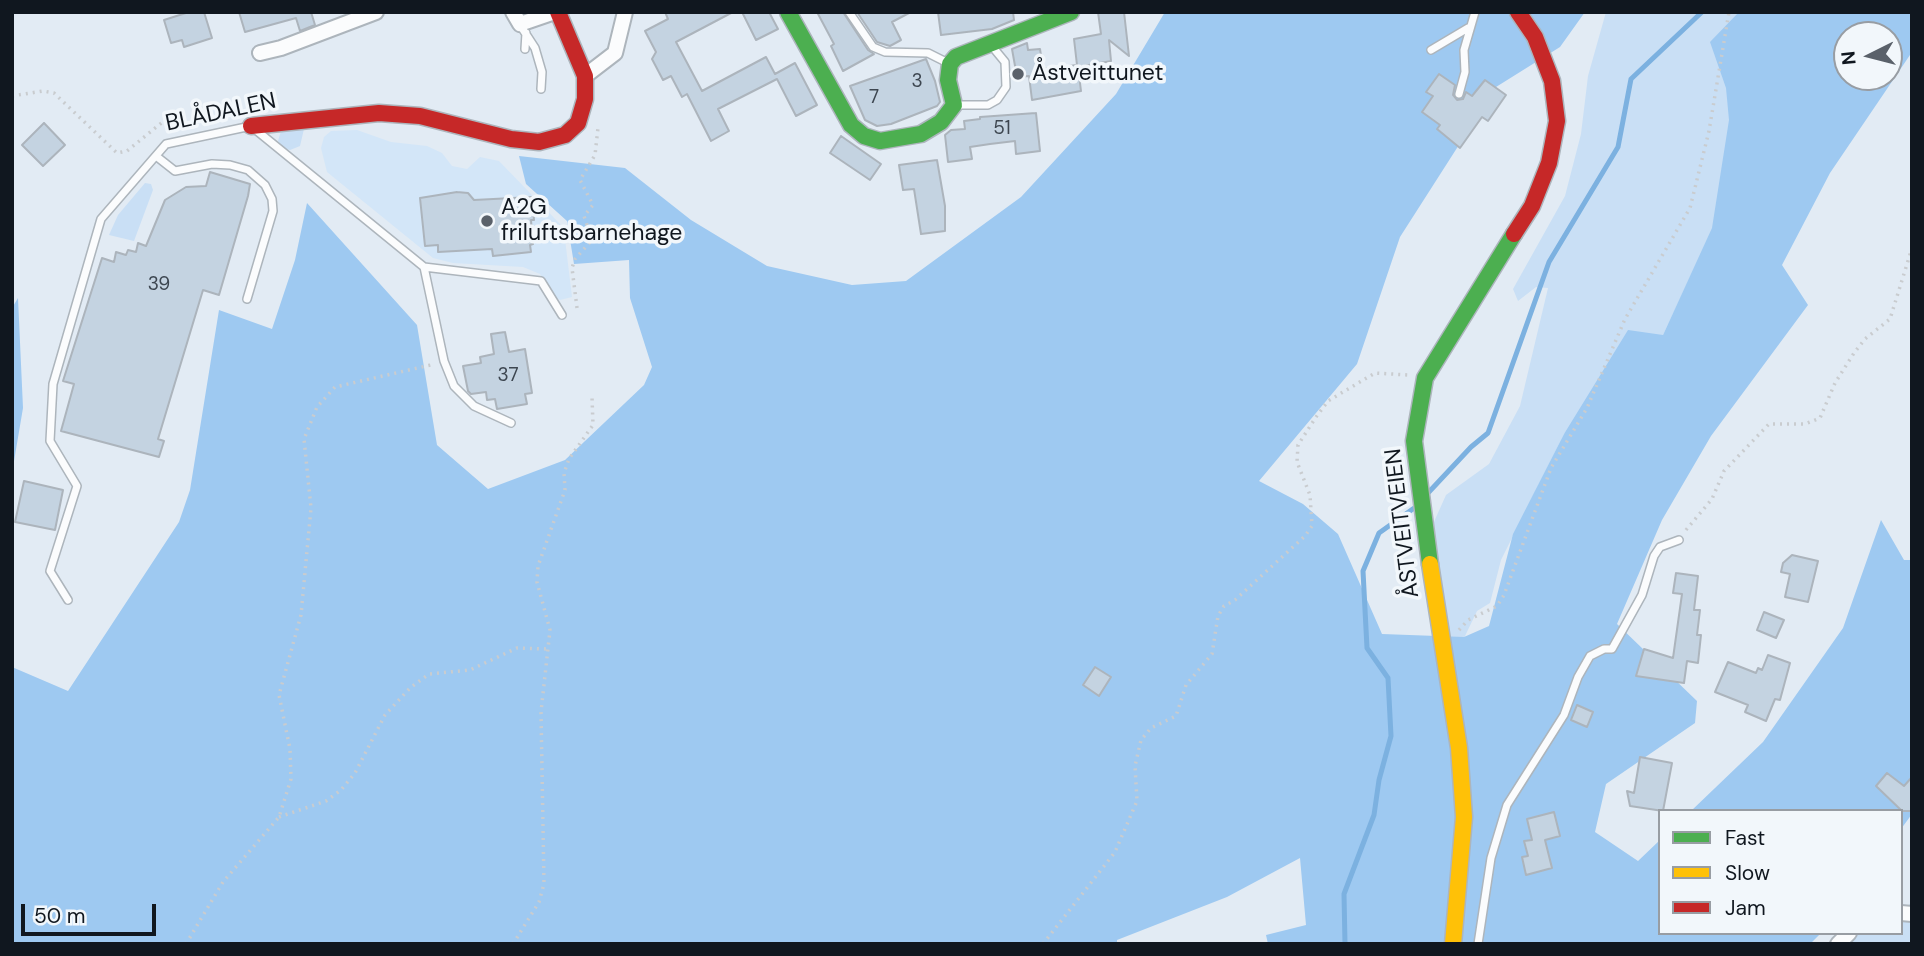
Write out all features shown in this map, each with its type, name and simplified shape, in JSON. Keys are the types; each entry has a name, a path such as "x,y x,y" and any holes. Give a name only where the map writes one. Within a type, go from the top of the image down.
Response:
{"street":[{"path":"260,52 281,48 376,12"},
{"path":"520,23 556,12 585,76 582,112"},
{"path":"585,76 615,53 625,12"},
{"path":"788,12 851,125 864,136 880,141 921,134 941,122 954,105 948,80 950,64 956,57 1071,12"},
{"name":"ÅSTVEITVEIEN","path":"1453,944 1464,817 1459,748 1442,651 1414,441 1425,378 1455,325 1532,206 1549,163 1557,121 1552,81 1535,37 1518,12"},
{"name":"BLÅDALEN","path":"251,125 379,113 420,116 511,139 540,142 565,135 578,123 582,112"}],"lane":[{"path":"849,12 873,47 885,52 928,53 950,64"},
{"path":"1459,94 1468,28 1475,12"},
{"path":"520,23 525,49"},
{"path":"520,23 539,60 541,89"},
{"path":"1432,50 1468,28"},
{"path":"954,105 988,105 996,100 1006,87 1006,62 991,45"},
{"path":"251,125 424,267 541,281 562,315"},
{"name":"BLÅDALEN","path":"68,600 50,571 77,486 50,442 53,384 101,219 166,144 251,125"},
{"path":"156,156 175,171 212,164 230,165 248,170 265,185 272,199 273,211 247,299"},
{"path":"424,267 444,362 454,386 474,406 511,423"},
{"path":"1478,944 1491,858 1507,805 1564,715 1577,677 1590,656 1604,649 1612,649 1643,595 1654,556 1660,547 1679,540"}],"path":[{"path":"1442,651 1452,648 1461,628 1468,620 1497,606 1504,595 1551,468 1587,408 1625,319 1684,222 1709,131 1729,12"},
{"path":"12,96 43,91 54,93 117,153 127,151 164,120 177,130 184,140"},
{"path":"577,308 572,268 592,240 584,216 593,205 580,180 595,155 598,121 582,112"},
{"path":"1679,540 1712,499 1724,471 1769,424 1805,425 1820,418 1835,383 1854,354 1865,340 1890,319 1912,248"},
{"path":"186,944 223,882 279,817 291,779 290,749 279,695 301,615 311,508 304,439 317,407 335,387 444,362"},
{"path":"1043,944 1115,852 1137,801 1135,766 1142,740 1151,728 1176,716 1186,685 1212,654 1219,616 1224,606 1236,600 1305,536 1312,526 1310,495 1297,461 1298,445 1316,416 1328,401 1375,373 1392,372 1425,378"},
{"path":"513,944 539,902 544,884 541,712 549,649 548,616 537,582 538,566 565,490 564,473 569,459 593,425 592,397"},
{"path":"279,817 326,801 341,790 355,773 385,715 410,688 429,674 470,670 517,648 549,649"}],"shaded area":[{"path":"1165,12 1585,12 1560,47 1496,87 1400,237 1357,364 1259,481 1303,504 1338,534 1382,634 1464,637 1489,626 1513,534 1564,434 1628,330 1663,335 1712,228 1729,120 1726,88 1710,42 1739,12 1912,12 1912,52 1903,65 1903,21 1833,21 1833,91 1886,91 1830,173 1782,265 1808,305 1711,436 1662,520 1617,624 1697,701 1695,723 1606,784 1595,832 1638,861 1658,842 1658,935 1819,935 1810,944 1268,944 1266,935 1306,925 1300,858 1227,897 1117,940 1117,944 12,944 12,667 68,691 179,522 190,490 219,310 272,329 295,260 307,203 417,325 437,445 488,489 565,460 644,385 652,367 630,298 629,260 574,264 567,221 526,184 519,156 625,168 691,220 767,266 852,285 906,281 1021,197 1116,94"},
{"path":"1606,12 1747,12 1714,226 1663,335 1564,434 1501,560 1490,603 1477,611 1455,657 1433,626 1429,533 1446,495 1489,464 1520,406 1548,288 1536,287 1518,301 1513,289 1565,196 1581,134 1588,76"},
{"path":"304,129 300,146 290,150 282,148 278,141 281,131"},
{"path":"357,130 391,142 427,146 442,153 452,166 467,169 480,157 499,161 560,224 565,239 572,297 560,300 553,296 540,274 523,267 453,263 433,258 327,172 321,148 324,137 331,131"},
{"path":"145,183 151,184 153,190 134,241 109,235 118,215"},
{"path":"18,298 23,408 12,473 12,308"},
{"path":"1881,520 1904,560 1912,560 1912,814 1903,826 1903,809 1693,809 1763,742 1843,628"},
{"path":"1912,902 1912,944 1839,944 1847,935 1903,935 1903,910"}],"building":[{"path":"189,12 204,12 212,38 184,47 182,40 171,43 164,20"},
{"path":"239,12 311,12 315,25 300,31 296,18 245,32"},
{"path":"665,12 733,12 676,42 702,91 766,57 775,74 795,63 817,105 796,116 777,79 718,109 729,131 711,141 687,94 682,97 671,76 663,80 652,59 656,52 645,31 668,19"},
{"path":"742,12 769,12 778,29 756,40"},
{"path":"817,12 843,12 868,50 874,54 843,71 831,46 834,44"},
{"path":"857,12 911,12 892,22 901,40 890,46 877,42"},
{"path":"938,12 1013,12 1014,20 992,29 941,35"},
{"path":"1098,12 1124,12 1129,56 1109,40 1111,61 1078,67 1081,91 1032,100 1029,76 1017,77 1012,49 1027,43 1028,50 1040,49 1043,69 1077,65 1074,39 1101,34"},
{"path":"926,59 940,102 937,106 891,124 877,126 865,120 850,86"},
{"path":"1439,74 1455,85 1453,95 1457,100 1463,99 1466,92 1472,96 1485,80 1506,95 1488,121 1482,117 1460,148 1437,129 1440,125 1422,112 1433,96 1426,92"},
{"path":"1036,113 1040,151 1016,154 1015,141 970,147 972,159 948,162 945,135 951,130 965,129 964,121 980,117"},
{"path":"44,123 65,145 43,166 22,145"},
{"path":"841,136 881,164 870,180 830,153"},
{"path":"937,160 945,206 945,231 921,234 914,189 903,190 899,165"},
{"path":"210,172 250,184 248,196 219,295 203,290 158,439 164,441 159,457 61,431 74,384 63,381 102,258 114,262 116,252 126,255 128,250 136,252 138,243 146,246 165,200 186,187 206,186"},
{"path":"457,192 468,193 474,200 532,197 534,220 531,220 531,252 493,256 492,249 438,252 438,245 425,246 420,198"},
{"path":"505,332 509,352 525,349 532,393 525,394 527,404 497,409 495,399 487,400 486,392 471,394 468,391 463,366 481,363 480,357 494,354 491,334"},
{"path":"24,481 63,490 55,530 15,522"},
{"path":"1792,555 1818,561 1808,602 1785,597 1790,574 1781,572 1783,563"},
{"path":"1676,573 1698,576 1694,610 1700,610 1698,663 1687,661 1684,683 1636,676 1644,649 1673,658 1682,594 1673,593"},
{"path":"1764,612 1784,620 1776,638 1757,630"},
{"path":"1768,655 1790,663 1780,700 1775,699 1766,721 1745,712 1748,705 1715,692 1728,662 1756,673 1758,668 1762,670"},
{"path":"1095,667 1111,677 1099,696 1083,685"},
{"path":"1577,705 1593,712 1587,727 1571,720"},
{"path":"1640,757 1672,763 1663,809 1630,806 1627,791 1634,793"},
{"path":"1887,773 1904,786 1912,777 1912,811 1900,809 1876,786"},
{"path":"1554,812 1560,836 1545,840 1552,868 1526,875 1522,857 1528,856 1524,841 1532,840 1527,819"}],"waterway":[{"path":"1428,493 1471,447 1488,433 1549,262 1618,147 1631,79 1702,12"},
{"path":"1345,944 1344,894 1374,815 1379,780 1391,736 1388,678 1367,648 1363,571 1379,533 1417,506"}],"traffic: fast":[{"path":"788,12 851,125 864,136 880,141 921,134 941,122 954,105 948,80 950,64 956,57 1071,12"},
{"path":"1430,564 1414,441 1425,378 1514,234"}],"traffic: slow":[{"path":"1430,564 1459,748 1464,817 1453,944"}],"traffic: jam":[{"path":"251,126 379,113 420,116 511,139 539,142 565,135 578,123 585,99 585,76 558,12"},
{"path":"1514,234 1532,206 1549,163 1557,121 1552,81 1535,37 1518,12"}],"place":[{"name":"Åstveittunet","path":"1018,74"},
{"name":"A2G friluftsbarnehage","path":"487,221"}]}
